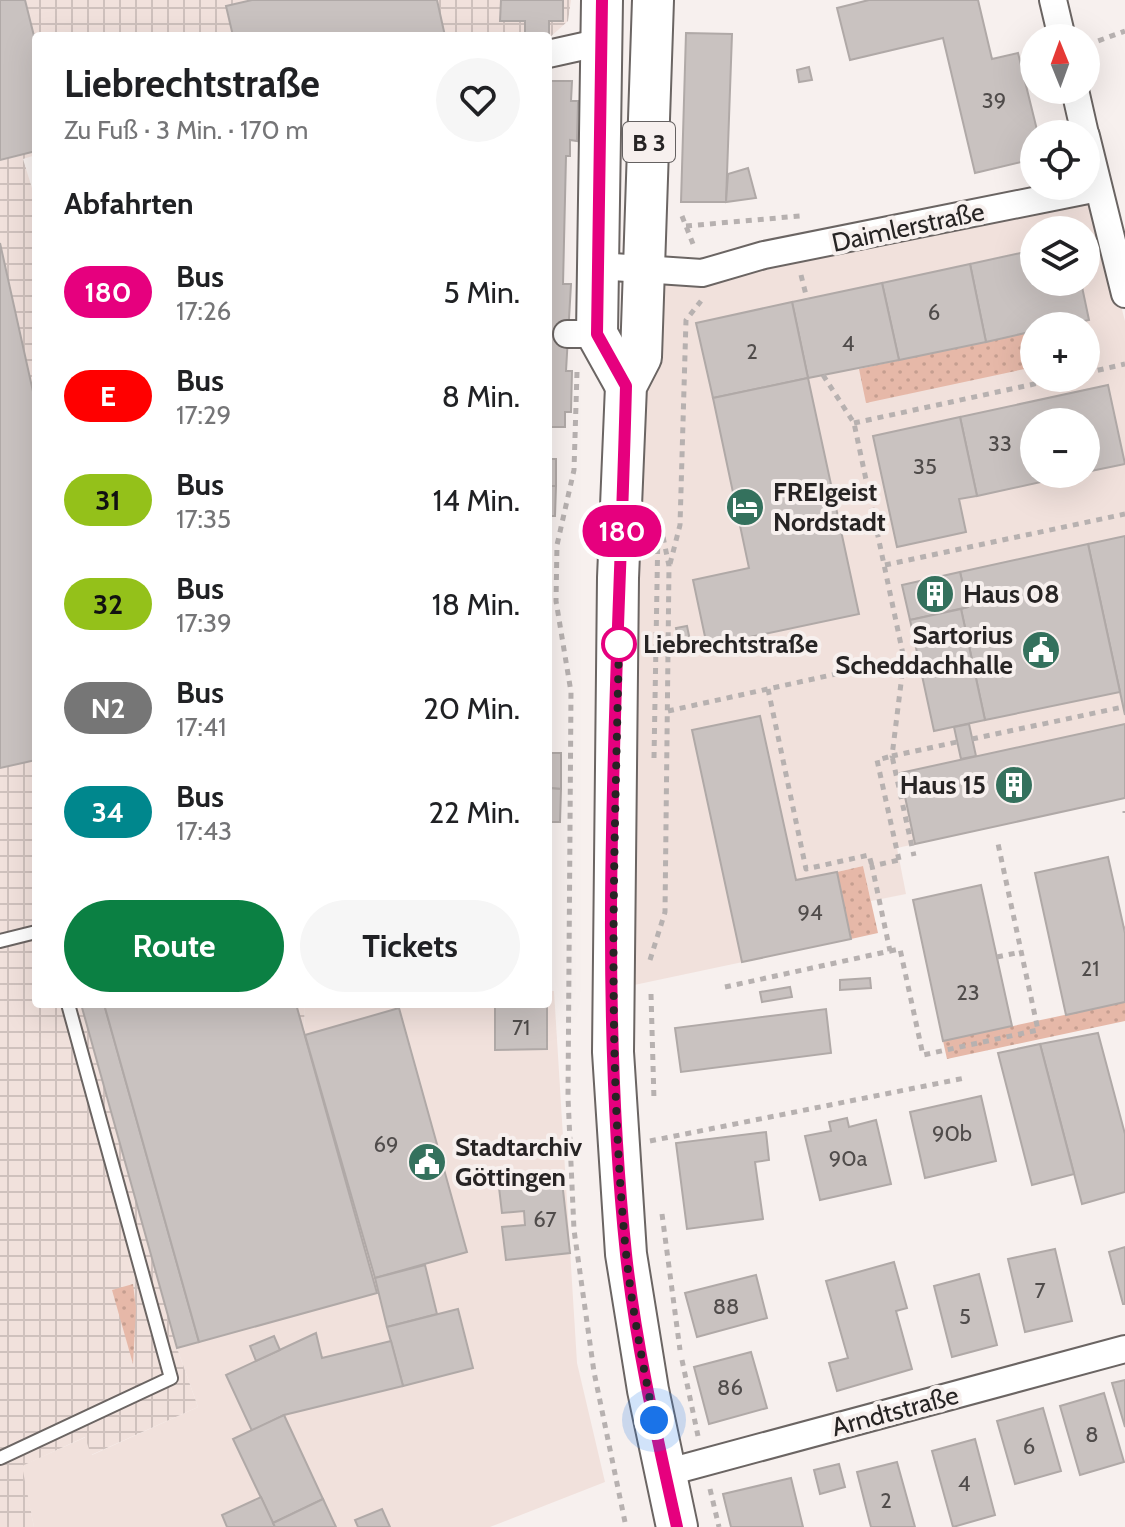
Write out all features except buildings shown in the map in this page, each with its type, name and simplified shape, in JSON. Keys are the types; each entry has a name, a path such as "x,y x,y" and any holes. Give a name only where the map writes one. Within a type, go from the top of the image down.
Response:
{"main road":[{"name":"B 3","path":"602,0 598,266 581,334 626,386"},
{"name":"B 3","path":"652,8 657,268 641,357 626,386 612,923 636,1142 632,1295 677,1527"}],"street":[{"path":"1053,0 1059,24"},
{"path":"552,53 602,42"},
{"path":"1100,196 1125,294"},
{"name":"Daimlerstraße","path":"598,266 702,273 750,262 764,255 1038,200"},
{"name":"Arndtstraße","path":"665,1473 1125,1349"}],"lane":[{"path":"0,941 32,933"},
{"path":"0,1458 171,1378 69,1008"}],"path":[{"path":"1100,41 1125,31"},
{"path":"669,566 680,525 686,320"},
{"path":"581,334 574,470 557,545 556,587 571,692 568,1097 574,1230 594,1372 626,1527"},
{"path":"1100,370 1125,364"},
{"path":"823,375 854,423 904,659 892,756 914,856"},
{"path":"854,423 1020,387"},
{"path":"654,767 659,502"},
{"path":"885,565 1125,514"},
{"path":"650,963 665,912 669,566 659,517"},
{"path":"668,711 904,659"},
{"path":"768,689 806,869 869,855 890,951"},
{"path":"972,739 1123,707"},
{"path":"872,866 899,860 877,760 957,742"},
{"path":"725,987 900,949 923,1055 1038,1030 997,839"},
{"path":"997,957 1021,952"},
{"path":"651,987 654,1109"},
{"path":"636,1142 965,1078"},
{"path":"636,1142 655,1124"},
{"path":"636,1142 657,1156"},
{"path":"661,1203 682,1362 719,1527"}],"shaded area":[{"path":"0,0 571,0 568,21 552,35 552,32 32,32 32,156 23,159 32,188 32,1008 304,1008 305,1035 377,1293 177,1348 198,1407 91,1455 85,1437 22,1466 34,1527 0,1527"},
{"path":"1093,200 1097,216 1020,216 1020,296 1100,296 1100,228 1125,321 1125,798 897,848 906,894 871,901 863,866 837,872 851,939 620,988 634,278"},
{"path":"1020,334 1020,370 866,403 859,369"},
{"path":"863,866 878,933 851,939 837,872"},
{"path":"554,991 577,1363 605,1482 490,1527 34,1527 21,1466 86,1437 92,1455 198,1407 177,1348 377,1292 305,1035 304,1008 552,1008"},
{"path":"1125,1002 1125,1021 947,1059 943,1041"},
{"path":"133,1284 136,1308 133,1364 112,1290"}],"bus line":[{"name":"180","path":"602,0 597,334 626,386 622,540 618,578 620,610 612,923 617,1144 632,1295 677,1527"}],"place":[{"name":"FREIgeist Nordstadt","path":"745,507"},
{"name":"Haus 08","path":"935,594"},
{"name":"Liebrechtstraße","path":"619,644"},
{"name":"Sartorius Scheddachhalle","path":"1041,650"},
{"name":"Haus 15","path":"1014,785"},
{"name":"Stadtarchiv Göttingen","path":"427,1162"}],"route":[{"path":"619,644 619,640 612,952 617,1144 626,1254 654,1420"}]}
